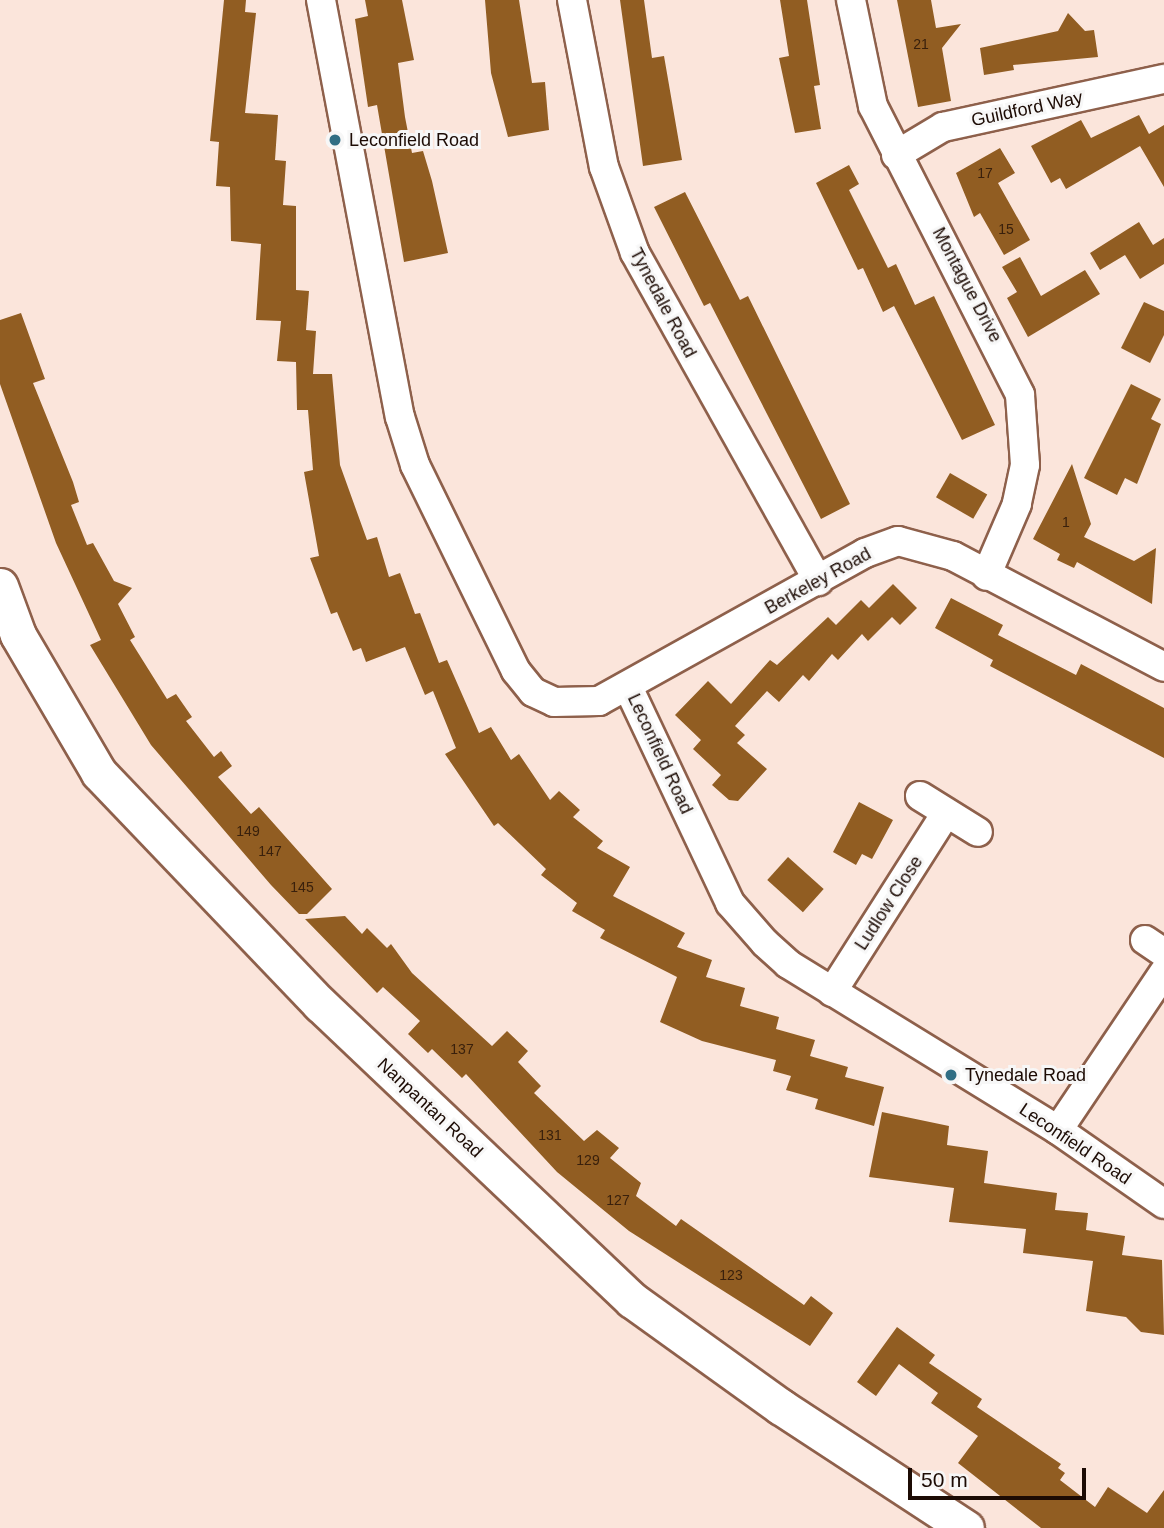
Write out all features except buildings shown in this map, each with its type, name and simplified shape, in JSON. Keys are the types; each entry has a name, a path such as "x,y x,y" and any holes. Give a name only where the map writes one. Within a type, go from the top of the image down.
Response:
{"street":[{"name":"Leconfield Road","path":"321,0 400,417 415,465 516,671 533,692 576,704 599,701 628,687 730,903 788,964 1058,1130 1164,1204"},
{"name":"Tynedale Road","path":"572,0 604,167 635,253 818,581"},
{"name":"Montague Drive","path":"851,0 873,106 1020,395 1026,465 1017,504 986,576"},
{"name":"Guildford Way","path":"896,155 943,127 1164,79"},
{"name":"Berkeley Road","path":"628,687 818,581 898,541 953,555 986,576 1164,667"},
{"name":"Nanpantan Road","path":"0,586 18,635 99,773 320,1004 632,1300 782,1407 966,1528"},
{"path":"920,796 978,832"},
{"name":"Ludlow Close","path":"832,992 946,813"},
{"path":"1058,1130 1164,972"}],"place":[{"name":"Leconfield Road","path":"335,140"},
{"name":"Tynedale Road","path":"951,1075"}]}
